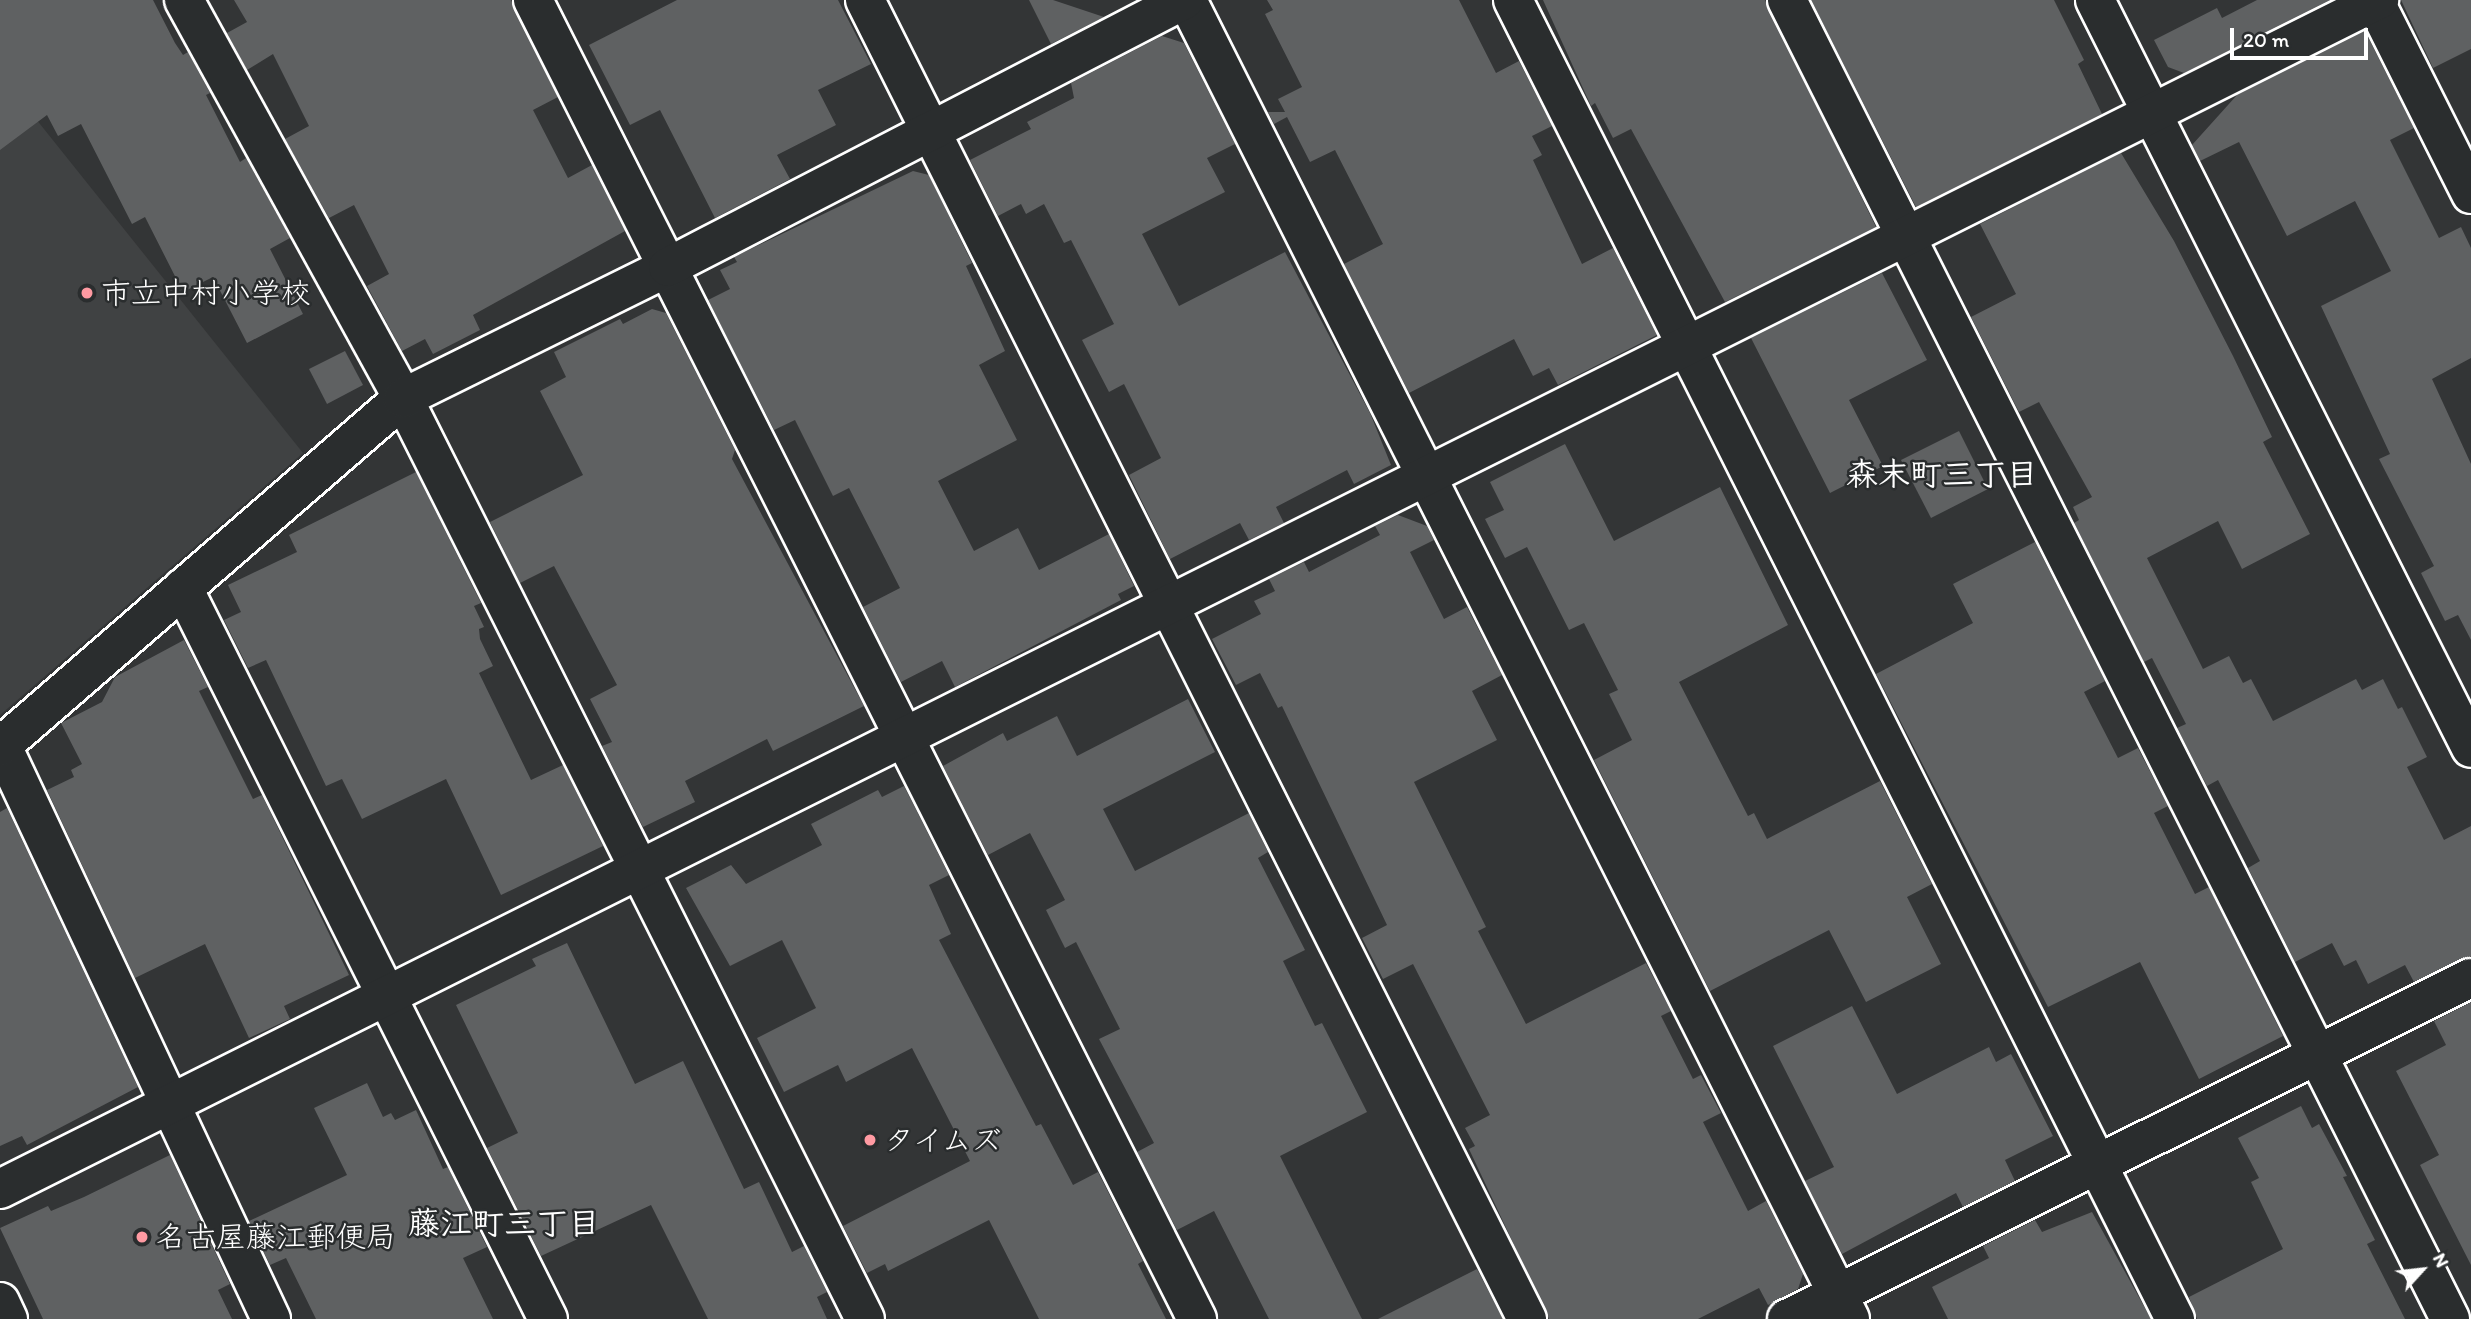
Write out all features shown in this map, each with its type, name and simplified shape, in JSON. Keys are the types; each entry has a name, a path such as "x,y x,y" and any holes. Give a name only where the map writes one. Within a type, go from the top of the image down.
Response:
{"street":[{"path":"184,0 403,398 865,1319"},
{"path":"533,0 1197,1319"},
{"path":"865,0 1527,1319"},
{"path":"271,1319 1,747 403,398 668,267 1186,0 1843,1306"},
{"path":"1513,0 2175,1319"},
{"path":"1787,0 1909,236 2315,1056 2450,1319"},
{"path":"2095,0 2471,748"},
{"path":"0,1189 171,1107 2376,1 2471,194"},
{"path":"183,588 548,1319"},
{"path":"1787,1319 1843,1306 2097,1164 2471,978"},
{"path":"0,1302 8,1319"}],"shaded area":[{"name":"市立中村小学校","path":"0,74 303,453 0,715"}],"building":[{"path":"0,0 153,0 183,55 188,52 210,93 206,95 240,162 246,158 290,238 270,249 303,314 247,343 213,277 183,292 145,217 132,224 81,124 58,136 47,115 0,150"},
{"path":"234,0 511,0 558,97 533,110 568,178 592,165 625,231 473,315 480,330 433,354 425,339 402,351 367,286 389,274 354,205 329,218 285,139 309,126 273,54 247,70 227,33 247,22"},
{"path":"677,0 838,0 871,64 818,90 836,125 777,155 790,179 715,218 660,110 630,125 589,45"},
{"path":"1029,0 1053,0 1104,17 1051,44"},
{"path":"1267,0 1459,0 1496,73 1519,61 1552,126 1532,136 1542,155 1533,160 1582,264 1613,248 1657,335 1558,385 1549,368 1533,376 1514,339 1409,393 1344,264 1383,244 1335,150 1310,162 1287,117 1274,124 1268,112 1285,112 1278,99 1302,87 1265,14 1273,10"},
{"path":"1543,0 1765,0 1876,227 1725,302 1631,129 1613,138 1595,103 1591,106"},
{"path":"1811,0 2054,0 2084,60 2078,64 2102,114 1916,207"},
{"path":"2257,0 2330,0 2184,73 2168,67 2154,40 2217,8 2222,18"},
{"path":"2401,0 2471,0 2471,49 2433,68"},
{"path":"2365,31 2414,128 2390,140 2439,238 2461,227 2471,248 2471,358 2432,379 2471,464 2471,640 2458,615 2445,621 2421,573 2434,566 2379,459 2390,454 2321,306 2391,271 2355,201 2287,236 2239,142 2200,161 2192,145 2237,95"},
{"path":"1162,36 1184,43 1235,144 1207,158 1225,192 1142,234 1179,306 1285,252 1370,413 1391,465 1354,484 1347,470 1276,507 1284,523 1249,540 1240,523 1170,559 1129,475 1161,458 1124,384 1109,392 1082,340 1114,324 1071,240 1064,243 1044,204 1026,214 1021,204 998,216 970,160 1031,129 1027,122 1074,98 1071,83"},
{"path":"2121,153 2174,241 2233,356 2272,437 2263,442 2310,534 2242,569 2218,521 2147,558 2203,669 2229,656 2243,683 2251,679 2273,721 2356,679 2362,690 2383,679 2398,709 2402,707 2427,757 2407,767 2444,840 2471,826 2471,956 2414,982 2405,965 2368,984 2356,960 2344,966 2332,943 2295,962 2248,868 2260,861 2218,780 2207,786 2177,728 2186,724 2152,658 2144,662 2074,523 2079,520 2073,507 2092,497 2039,402 2019,412 1971,317 2016,294 1980,224"},
{"path":"913,171 929,175 972,263 966,266 1005,351 979,365 1017,440 938,481 974,551 1018,528 1039,570 1109,534 1134,586 1118,594 1121,600 955,687 942,661 901,682 863,607 900,588 849,488 833,496 795,420 774,430 708,300 730,289 720,270 737,262 734,257"},
{"path":"1882,273 1927,360 1849,400 1883,466 1830,493 1751,338"},
{"path":"652,309 666,313 735,450 732,459 864,706 773,751 767,739 685,781 695,802 643,827 602,746 612,742 590,699 617,685 554,566 520,583 490,522 583,475 540,391 566,377 554,352 620,319 623,324"},
{"path":"345,351 363,385 327,404 309,369"},
{"path":"1959,431 1988,489 1931,518 1901,460"},
{"path":"1565,444 1614,541 1720,487 1788,625 1679,682 1748,816 1754,813 1767,839 1880,781 1932,884 1907,897 1941,964 1866,1002 1829,930 1710,991 1594,760 1632,740 1609,694 1618,690 1584,623 1569,630 1527,547 1505,558 1485,519 1504,510 1490,482"},
{"path":"416,472 481,603 474,606 484,627 479,629 480,639 493,666 479,673 531,780 563,765 603,846 501,895 446,779 362,819 342,779 326,786 266,660 248,668 224,620 241,612 228,585 297,552 289,535"},
{"path":"1398,515 1427,526 1434,540 1410,552 1444,619 1467,607 1502,675 1472,691 1497,740 1414,782 1486,927 1478,931 1526,1024 1646,963 1671,1011 1661,1016 1693,1079 1701,1075 1721,1113 1703,1122 1748,1211 1766,1201 1803,1274 1798,1289 1768,1305 1759,1288 1698,1319 1549,1319 1469,1149 1475,1146 1465,1128 1490,1115 1413,964 1383,979 1362,938 1387,925 1282,706 1278,708 1260,673 1236,685 1212,639 1261,614 1254,601 1275,591 1269,579 1304,562 1309,572 1380,535 1375,526"},
{"path":"2035,542 2105,681 2084,692 2118,758 2138,748 2168,806 2154,813 2195,894 2209,887 2283,1036 2199,1079 2140,962 2048,1007 1876,674 1973,623 1953,584"},
{"path":"184,640 208,687 199,691 253,799 262,795 349,975 284,1006 290,1019 249,1038 205,944 135,978 47,790 74,777 71,770 82,764 61,723 102,702 115,677"},
{"path":"1188,699 1215,752 1103,809 1135,871 1249,813 1268,852 1258,858 1305,950 1283,961 1315,1026 1322,1023 1367,1112 1280,1156 1362,1319 1269,1319 1214,1211 1177,1230 1137,1152 1154,1143 1099,1039 1120,1029 1076,942 1065,948 1046,910 1065,900 1030,833 988,855 943,766 1003,733 1007,741 1057,716 1077,756"},
{"path":"904,786 949,875 929,885 951,934 939,940 1036,1126 1041,1124 1073,1185 1098,1172 1143,1261 1138,1264 1166,1319 1039,1319 989,1220 888,1271 885,1264 867,1273 843,1226 970,1161 912,1048 846,1082 838,1065 784,1092 757,1038 816,1008 782,940 730,966 686,888 731,865 746,884 822,845 811,824 878,790 882,797"},
{"path":"7,808 138,1087 27,1145 22,1136 0,1146 0,812"},
{"path":"567,943 635,1084 683,1061 744,1189 759,1182 792,1252 804,1246 827,1292 817,1297 827,1319 708,1319 651,1205 541,1256 487,1148 518,1133 456,1005 536,966 532,959"},
{"path":"2471,1002 2471,1265 2420,1165 2439,1155 2396,1071 2446,1045 2434,1021"},
{"path":"1852,1006 1897,1094 1989,1047 1996,1062 2011,1054 2053,1136 2005,1160 2015,1181 1963,1207 1956,1193 1842,1254 1805,1181 1834,1167 1773,1046"},
{"path":"367,1083 383,1117 391,1113 395,1120 416,1110 443,1169 448,1167 487,1247 463,1258 493,1319 316,1319 286,1258 270,1265 249,1221 347,1175 314,1108"},
{"path":"2301,1106 2312,1128 2319,1124 2347,1176 2343,1177 2375,1240 2367,1244 2405,1319 2197,1319 2189,1297 2283,1249 2251,1182 2259,1178 2238,1138"},
{"path":"170,1155 230,1284 218,1290 232,1319 43,1319 0,1228 48,1206 51,1211 84,1197"},
{"path":"2092,1212 2151,1319 1948,1319 1932,1287 1989,1258 1983,1246 2035,1220 2042,1232"},
{"path":"1477,1269 1503,1319 1378,1319"}],"place":[{"name":"市立中村小学校","path":"87,293"},
{"name":"タイムズ","path":"870,1140"},
{"name":"名古屋藤江郵便局","path":"142,1237"}],"district":[{"name":"森末町三丁目","path":"1942,474"},
{"name":"藤江町三丁目","path":"504,1223"}]}
